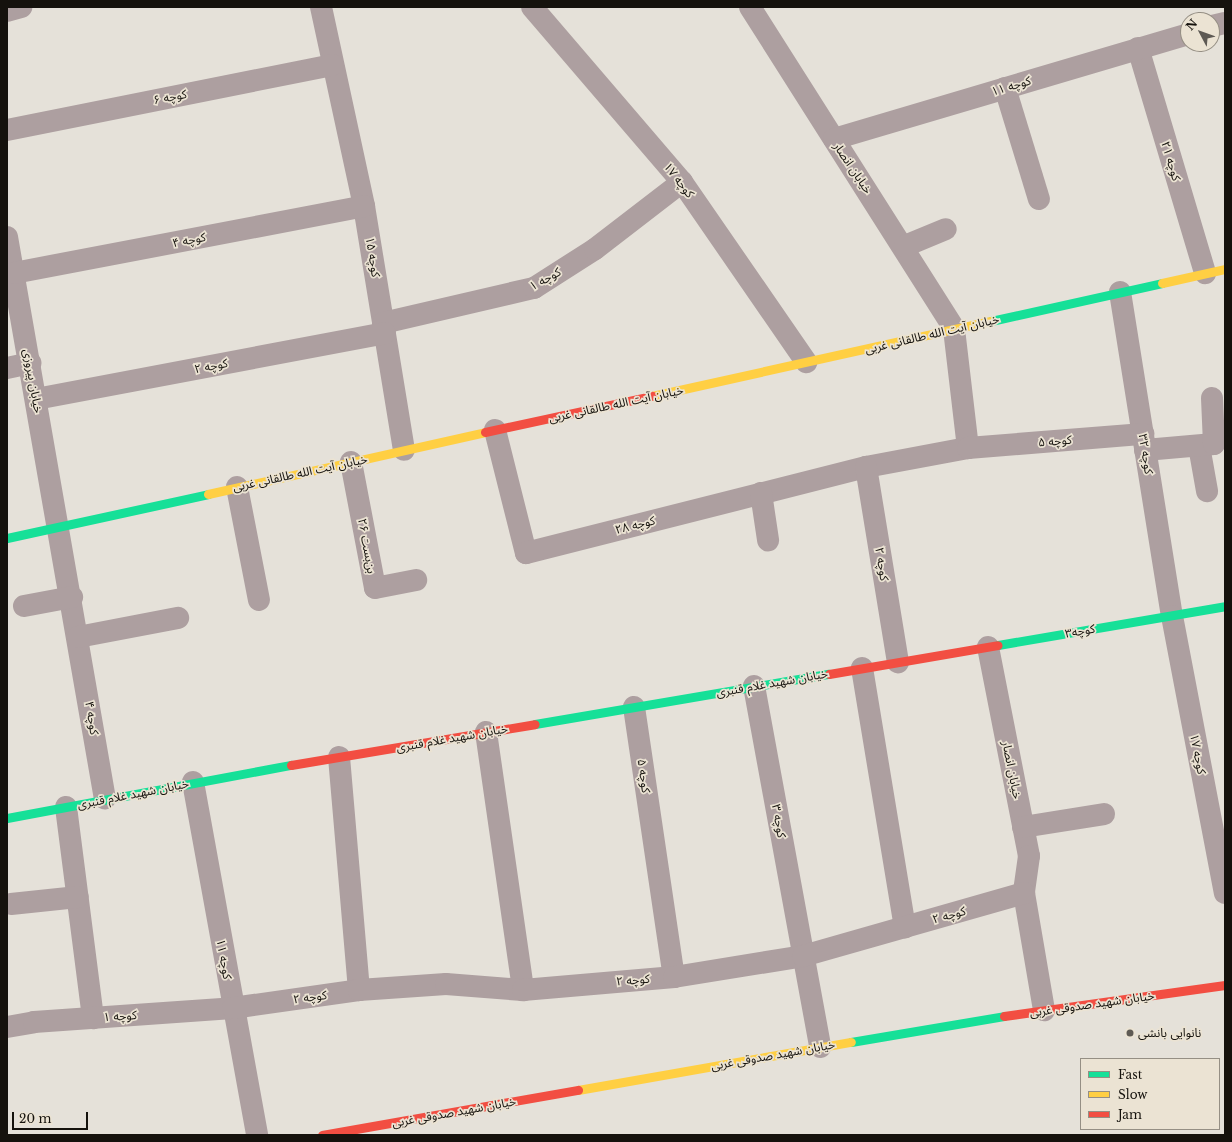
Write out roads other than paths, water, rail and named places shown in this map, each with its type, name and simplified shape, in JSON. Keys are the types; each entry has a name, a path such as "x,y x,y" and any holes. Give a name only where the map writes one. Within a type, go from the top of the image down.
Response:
{"street":[{"path":"7,11 21,7"},
{"name":"کوچه ۱۵","path":"321,7 364,206 404,450"},
{"name":"خیابان انصار","path":"750,7 834,139 905,246 954,329"},
{"name":"کوچه ۱۷","path":"534,9 682,182 806,362"},
{"name":"کوچه ۱۱","path":"834,139 1180,36"},
{"name":"کوچه ۲۱","path":"1138,48 1215,271"},
{"name":"کوچه ۶","path":"7,130 333,65"},
{"path":"1005,88 1039,199"},
{"name":"کوچه ۱","path":"384,328 534,288 595,249 682,182"},
{"name":"کوچه ۴","path":"14,273 364,206"},
{"path":"905,246 946,229"},
{"name":"خیابان پیروزی","path":"7,237 72,597"},
{"name":"خیابان آیت الله طالقانی غربی","path":"7,538 1215,271"},
{"name":"کوچه ۳۲","path":"1120,292 1172,616"},
{"name":"کوچه ۲","path":"36,399 384,328"},
{"path":"866,467 968,448 954,329"},
{"path":"7,368 30,363"},
{"path":"1206,491 1207,445 1212,398"},
{"name":"کوچه ۲۸","path":"495,430 526,553 866,467"},
{"name":"کوچه ۵","path":"968,448 1144,442 1207,445"},
{"name":"بن‌بست ۲۶","path":"352,462 375,588 416,580"},
{"name":"کوچه ۲","path":"866,467 898,662"},
{"path":"237,487 259,600"},
{"path":"761,493 768,540"},
{"path":"24,606 72,597"},
{"name":"کوچه ۴","path":"72,597 105,799"},
{"name":"کوچه۳","path":"988,647 1225,606"},
{"name":"کوچه ۱۷","path":"1172,616 1217,803 1225,893"},
{"path":"78,637 178,618"},
{"path":"898,662 988,647"},
{"name":"خیابان انصار","path":"988,647 1029,856 1024,893 1044,1010"},
{"name":"خیابان شهید غلام قنبری","path":"7,818 193,782 898,662"},
{"path":"862,668 905,927"},
{"name":"کوچه ۳","path":"754,686 820,1047"},
{"name":"کوچه ۵","path":"634,707 674,977"},
{"path":"486,732 523,990"},
{"path":"339,757 359,990"},
{"name":"کوچه ۱۱","path":"193,782 257,1135"},
{"path":"66,807 93,1018"},
{"path":"1023,827 1104,814"},
{"name":"کوچه ۲","path":"233,1008 359,990 446,984 523,990 674,977 803,956 1024,893"},
{"path":"11,904 78,897"},
{"name":"خیابان شهید صدوقی غربی","path":"322,1135 820,1047 1044,1010 1225,985"},
{"name":"کوچه ۱","path":"7,1028 34,1022 233,1008"}],"place":[{"name":"نانوایی بانشی","path":"1130,1033"}]}
